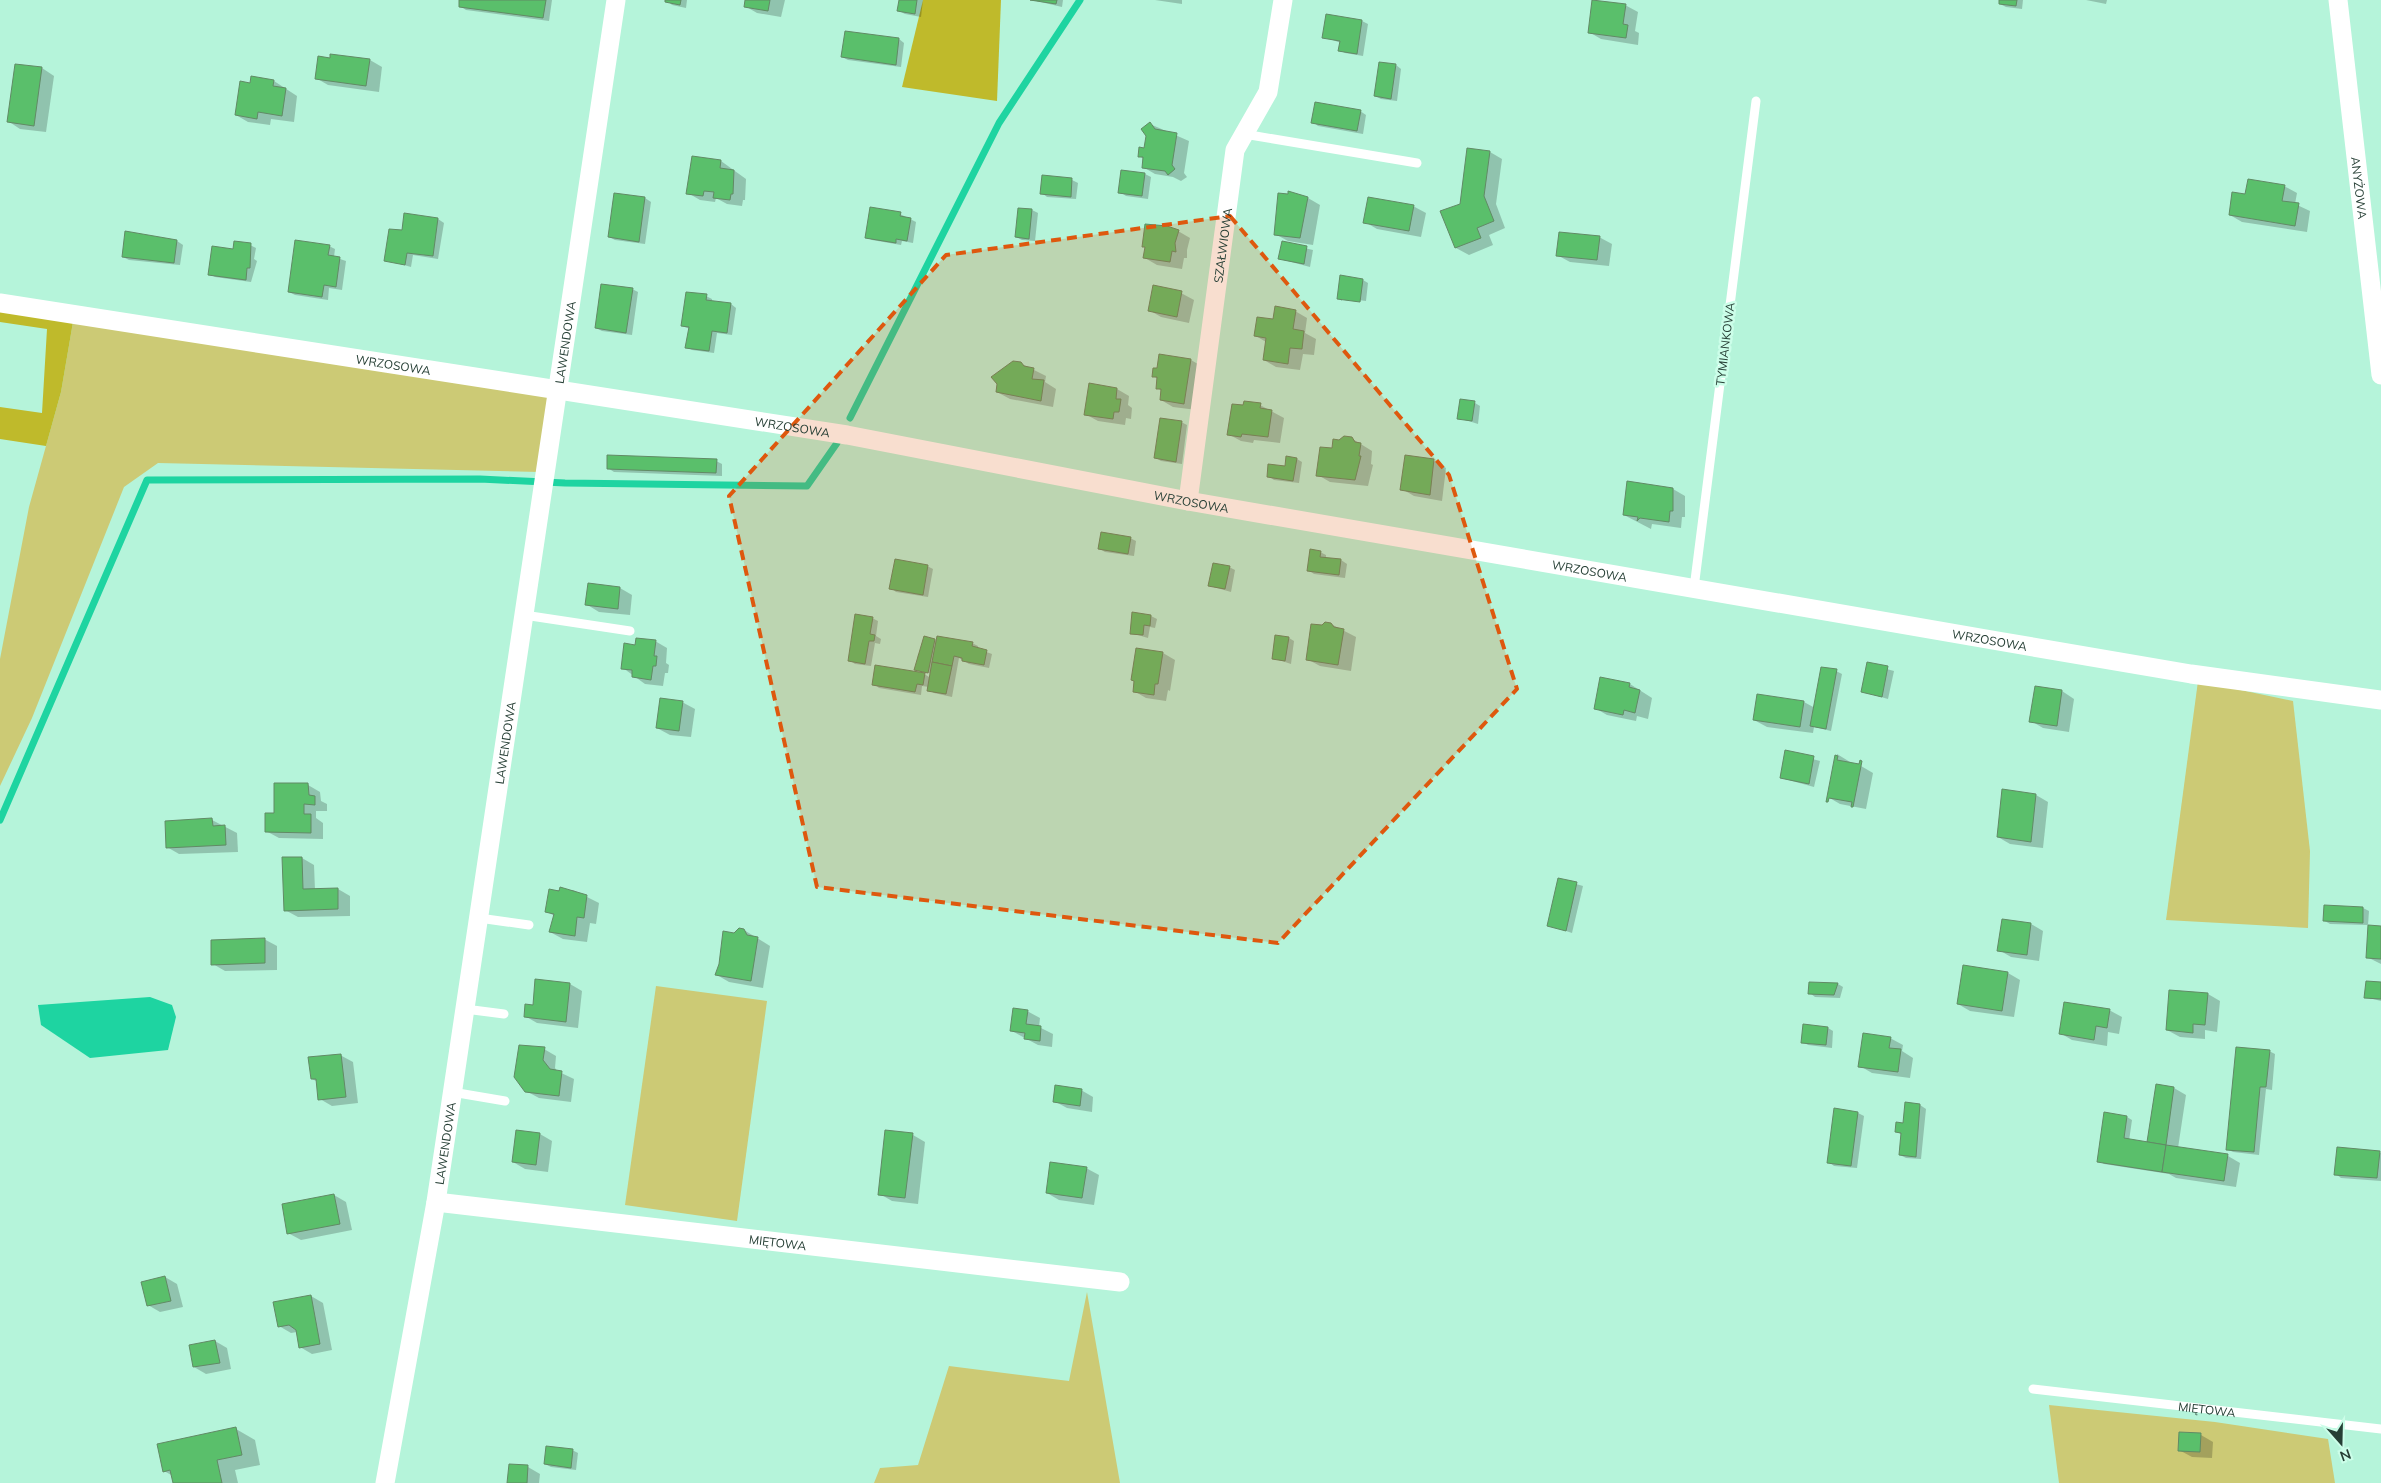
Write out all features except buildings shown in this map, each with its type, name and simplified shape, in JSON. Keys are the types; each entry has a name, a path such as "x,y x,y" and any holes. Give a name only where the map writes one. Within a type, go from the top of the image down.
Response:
{"street":[{"name":"LAWENDOWA","path":"385,1483 436,1202 616,0"},
{"name":"SZAŁWIOWA","path":"1188,501 1235,150 1268,92 1283,0"},
{"name":"ANYŻOWA","path":"2338,0 2381,375"},
{"name":"WRZOSOWA","path":"0,303 847,434 1188,501 2192,674 2381,700"},
{"name":"MIĘTOWA","path":"436,1202 1120,1282"}],"lane":[{"name":"TYMIANKOWA","path":"1694,588 1756,100"},
{"path":"1244,134 1417,162"},
{"path":"524,615 630,631"},
{"path":"478,918 528,925"},
{"path":"465,1009 504,1014"},
{"path":"452,1092 505,1101"},
{"name":"MIĘTOWA","path":"2033,1389 2381,1429"}],"highlighted area":[{"path":"1230,216 1449,475 1517,689 1278,943 1054,914 817,887 729,496 946,255"}],"shaded area":[{"path":"923,0 1001,0 997,101 902,87"},
{"path":"0,311 73,322 61,392 46,446 0,439 0,407 42,413 47,329 0,322"},
{"path":"73,322 553,393 539,472 158,463 124,487 32,718 0,786 0,659 29,507 61,392"},
{"path":"2198,681 2293,701 2310,851 2308,928 2166,920"},
{"path":"656,986 767,1001 737,1221 625,1205"},
{"path":"150,997 172,1005 176,1017 168,1050 90,1058 41,1025 38,1005"},
{"path":"1087,1292 1120,1483 874,1483 880,1468 918,1465 949,1366 1069,1381"},
{"path":"2049,1405 2215,1422 2328,1439 2335,1483 2059,1483"}],"waterway":[{"path":"850,418 999,123 1080,0"},
{"path":"0,820 147,480 480,479 565,483 807,486 837,443"}]}
